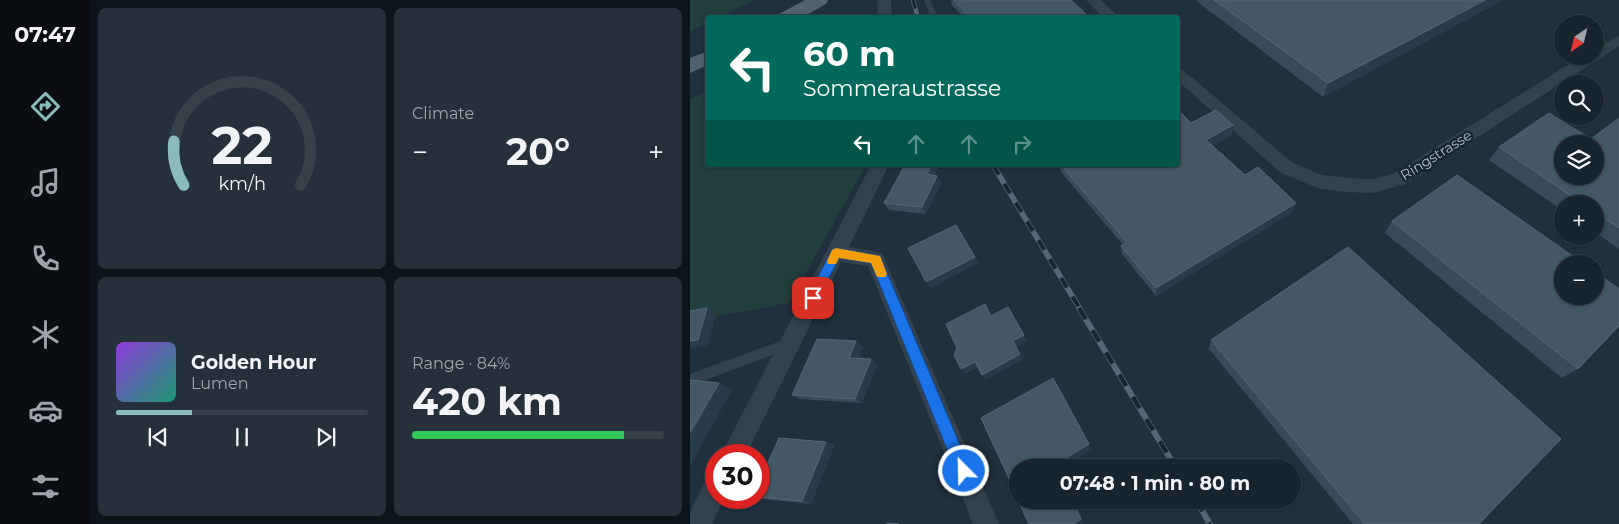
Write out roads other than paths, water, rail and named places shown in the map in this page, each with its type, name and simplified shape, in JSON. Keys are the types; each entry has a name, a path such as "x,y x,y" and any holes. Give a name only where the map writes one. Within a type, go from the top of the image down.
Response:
{"main road":[{"path":"792,15 819,0"},
{"path":"690,66 705,58"}],"street":[{"path":"884,0 885,15"},
{"path":"1094,0 1110,15"},
{"name":"Ringstrasse","path":"1604,50 1619,40"},
{"name":"Ringstrasse","path":"1180,75 1287,168 1320,182 1373,186 1399,179 1580,65"},
{"path":"739,444 879,167"},
{"path":"836,253 876,259 986,524"},
{"path":"698,524 705,509"}],"lane":[{"path":"927,0 934,15"},
{"path":"690,380 790,342"}],"railway":[{"path":"913,0 917,15"},
{"path":"994,167 1080,309"},
{"path":"1079,308 1171,459"},
{"path":"1201,509 1210,524"}]}
